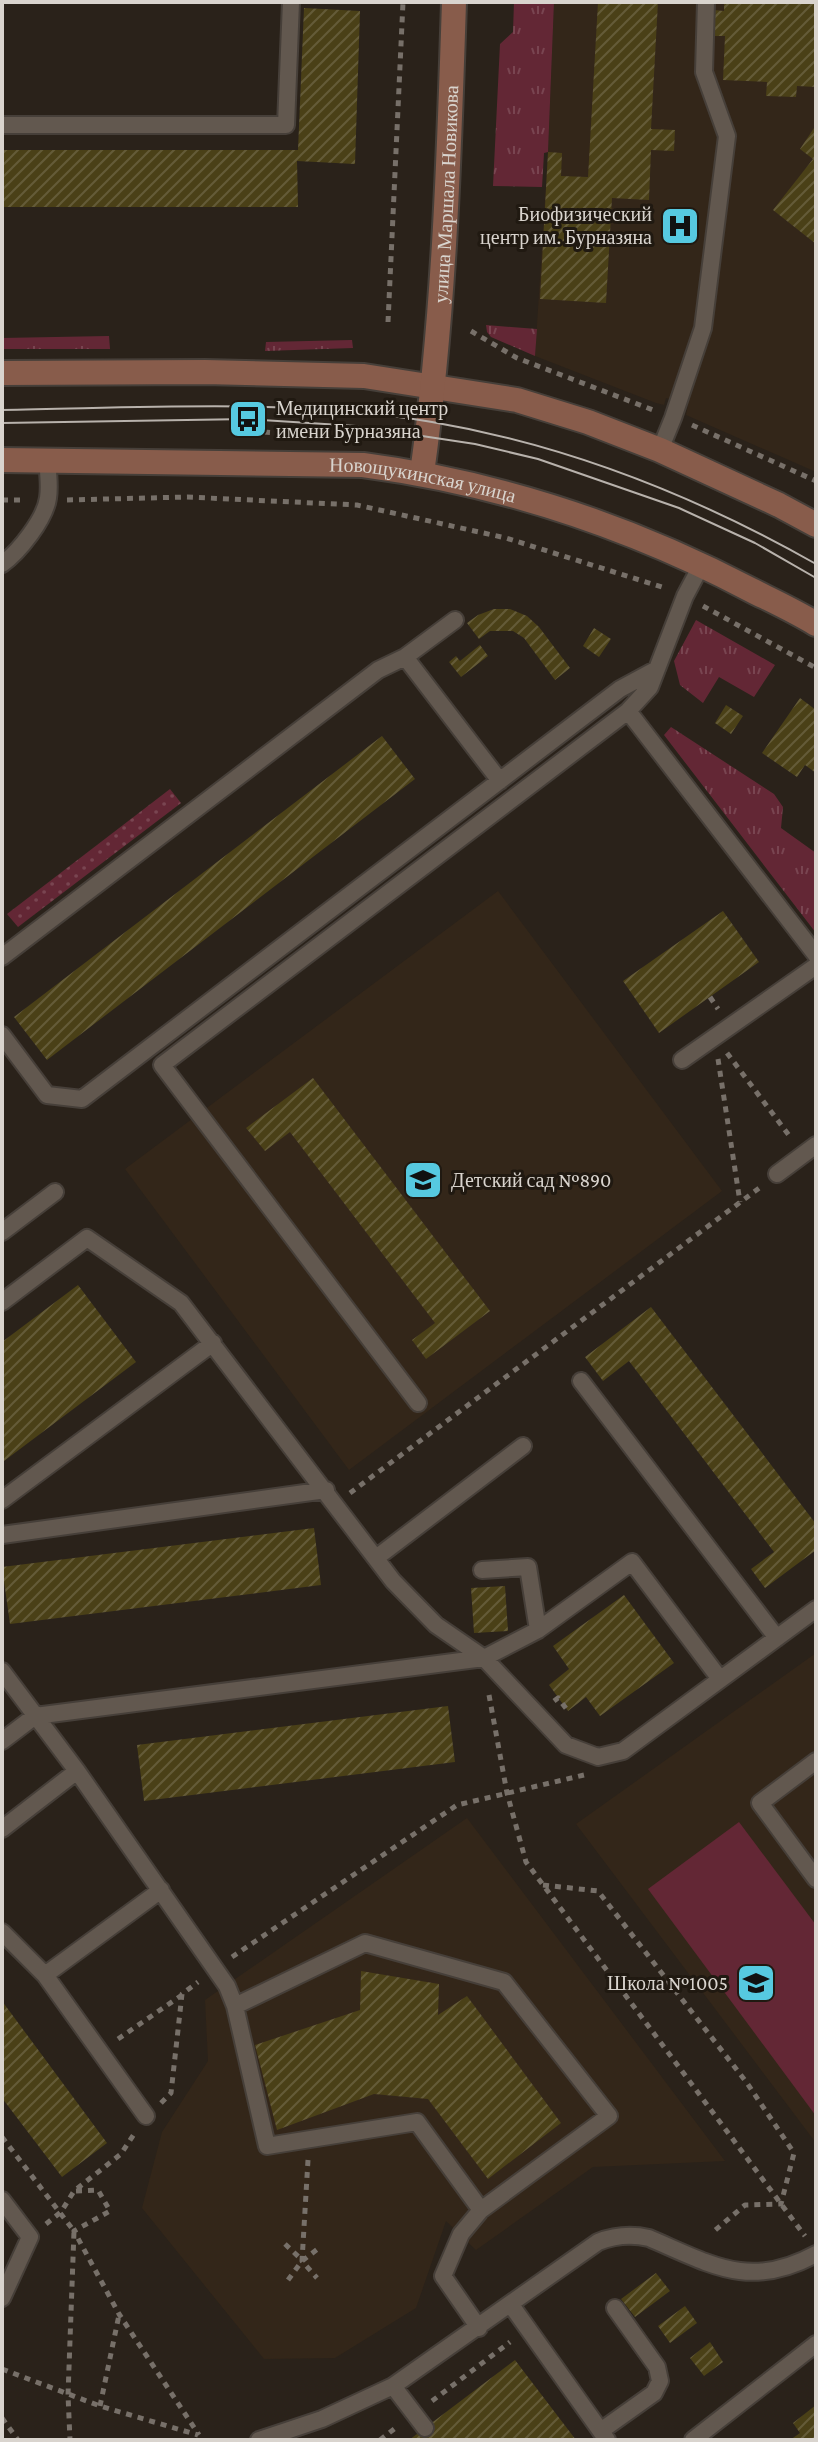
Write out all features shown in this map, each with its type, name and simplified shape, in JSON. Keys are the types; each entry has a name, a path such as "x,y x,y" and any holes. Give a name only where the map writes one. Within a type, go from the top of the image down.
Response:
{"main road":[{"name":"улица Маршала Новикова","path":"422,473 432,385 450,138 454,2"},
{"path":"2,373 205,372 364,376 517,400 588,422 660,450 816,525"},
{"name":"Новощукинская улица","path":"2,460 363,465 422,473 517,495 624,531 702,564 816,624"}],"lane":[{"path":"2,125 286,125 291,2"},
{"path":"660,450 703,328 727,136 704,72 706,2"},
{"path":"2,564 11,558 34,530 48,500 47,460"},
{"path":"418,1403 162,1065 628,711 650,687 685,596 702,564"},
{"path":"2,957 378,670 405,657 455,620"},
{"path":"405,657 500,781"},
{"path":"2,1035 47,1095 82,1099 620,689 657,669"},
{"path":"628,711 816,955"},
{"path":"682,1060 816,966"},
{"path":"777,1174 810,1150"},
{"path":"2,1232 55,1192"},
{"path":"2,1302 87,1238 181,1303 393,1581 436,1625 484,1658 566,1745 598,1757 623,1751 816,1609"},
{"path":"2,1500 213,1343"},
{"path":"581,1381 777,1638"},
{"path":"376,1558 523,1446"},
{"path":"2,1535 326,1490"},
{"path":"2,1741 35,1716 484,1658 538,1630 632,1562 720,1679"},
{"path":"482,1570 528,1567 538,1630"},
{"path":"2,1671 216,1968 235,2006 267,2146 417,2122 481,2210"},
{"path":"816,1761 760,1803 816,1879"},
{"path":"2,1829 77,1771"},
{"path":"45,1975 161,1890"},
{"path":"2,1932 45,1975 146,2116"},
{"path":"235,2006 365,1943 504,1982 609,2116 481,2210 461,2234 443,2276 479,2328"},
{"path":"2,2200 30,2237 2,2298"},
{"path":"259,2440 330,2416 393,2386 598,2242 622,2235 649,2238 737,2273 783,2269 812,2247"},
{"path":"511,2305 604,2435 654,2393 660,2381 657,2367 615,2308"},
{"path":"693,2440 816,2344"},
{"path":"393,2386 420,2421"}],"path":[{"path":"388,322 403,2"},
{"path":"471,331 517,358 715,433 816,481"},
{"path":"343,503 345,491"},
{"path":"2,500 187,497 343,503 506,538 647,580 685,596 816,668"},
{"path":"715,1037 810,1150"},
{"path":"715,1037 740,1202"},
{"path":"336,1504 777,1174"},
{"path":"488,1693 507,1793 526,1862 812,2247"},
{"path":"558,1698 575,1722"},
{"path":"99,2052 216,1968 457,1805 595,1773"},
{"path":"543,1885 598,1891 747,2083 794,2153 781,2204"},
{"path":"61,2212 74,2191 121,2154 146,2116 171,2093 182,1994"},
{"path":"2,2137 74,2231 119,2314 199,2435 100,2406 2,2369"},
{"path":"302,2261 309,2139"},
{"path":"74,2191 98,2190 110,2211 74,2231"},
{"path":"713,2232 745,2205 781,2204"},
{"path":"70,2440 68,2395 74,2231"},
{"path":"285,2244 317,2278"},
{"path":"288,2280 302,2261 319,2248"},
{"path":"100,2406 119,2314"},
{"path":"380,2440 420,2421 529,2329"},
{"path":"2,2418 18,2440"}],"shaded area":[{"name":"Биофизический центр им. Бурназяна","path":"554,2 816,2 816,472 686,415 688,405 666,398 664,405 656,403 535,356"},
{"name":"Детский сад №890","path":"498,891 722,1191 349,1470 125,1169"},
{"name":"Школа №1005","path":"816,1653 816,2143 576,1824"},
{"path":"467,1818 725,2161 593,2167 476,2250 446,2221 416,2308 335,2358 264,2359 142,2208 162,2132 208,2061 205,2000"}],"green space":[{"path":"514,2 554,2 548,152 544,153 542,187 493,186 500,44 513,32"},
{"path":"486,325 537,329 535,356 491,337"},
{"path":"109,336 110,349 2,349 2,338"},
{"path":"352,340 353,348 265,351 266,342"},
{"path":"696,620 775,665 754,697 719,677 703,703 680,685 674,661"},
{"path":"671,727 774,794 783,807 781,828 816,853 816,933 664,735"},
{"path":"170,789 181,803 18,927 7,914"},
{"path":"739,1822 816,1925 816,2116 648,1889"}],"building":[{"path":"598,2 658,2 651,129 675,130 674,151 651,150 649,200 612,198 606,303 540,299 548,152 562,153 561,176 588,177"},
{"path":"724,2 816,2 816,87 797,86 796,97 766,96 767,82 723,80 725,36 713,36 714,10 724,11"},
{"path":"304,8 360,11 355,164 297,161 298,207 2,207 2,150 298,150"},
{"path":"816,125 816,244 773,210 813,159 800,149"},
{"path":"494,609 510,609 527,616 570,668 555,680 524,638 513,631 490,631 479,639 467,623"},
{"path":"594,628 611,639 599,657 583,646"},
{"path":"480,645 488,656 461,677 449,662 456,656 460,661"},
{"path":"800,698 816,710 816,773 805,765 797,777 762,753"},
{"path":"726,705 743,716 731,734 715,723"},
{"path":"382,736 415,779 47,1060 14,1017"},
{"path":"723,911 759,962 659,1033 623,981"},
{"path":"313,1078 490,1311 426,1359 412,1340 435,1323 290,1132 265,1151 246,1128"},
{"path":"78,1285 136,1362 4,1461 2,1342"},
{"path":"651,1307 816,1524 816,1550 765,1588 751,1569 774,1552 629,1361 603,1381 585,1357"},
{"path":"314,1528 321,1585 10,1624 2,1567"},
{"path":"505,1586 508,1631 474,1633 471,1588"},
{"path":"624,1595 674,1663 600,1716 586,1697 568,1711 549,1685 569,1669 553,1646"},
{"path":"448,1706 455,1762 144,1801 137,1745"},
{"path":"361,1971 439,1984 438,2015 467,1996 561,2123 488,2179 428,2099 374,2094 277,2130 255,2045 360,2010"},
{"path":"2,2001 107,2143 62,2177 2,2098"},
{"path":"656,2273 670,2291 635,2317 621,2299"},
{"path":"685,2306 697,2323 670,2343 658,2326"},
{"path":"710,2342 723,2362 704,2376 690,2358"},
{"path":"515,2360 576,2440 409,2440"},
{"path":"816,2405 816,2440 790,2440 800,2433 793,2423"}],"tram line":[{"path":"2,410 271,407 432,422 532,444 630,476 724,516 816,564"},
{"path":"2,423 248,419 356,426 475,444 538,459 679,508 755,543 816,578"}],"place":[{"name":"Биофизический центр им. Бурназяна","path":"680,226"},
{"name":"Медицинский центр имени Бурназяна","path":"248,419"},
{"name":"Детский сад №890","path":"423,1180"},
{"name":"Школа №1005","path":"756,1983"}]}
